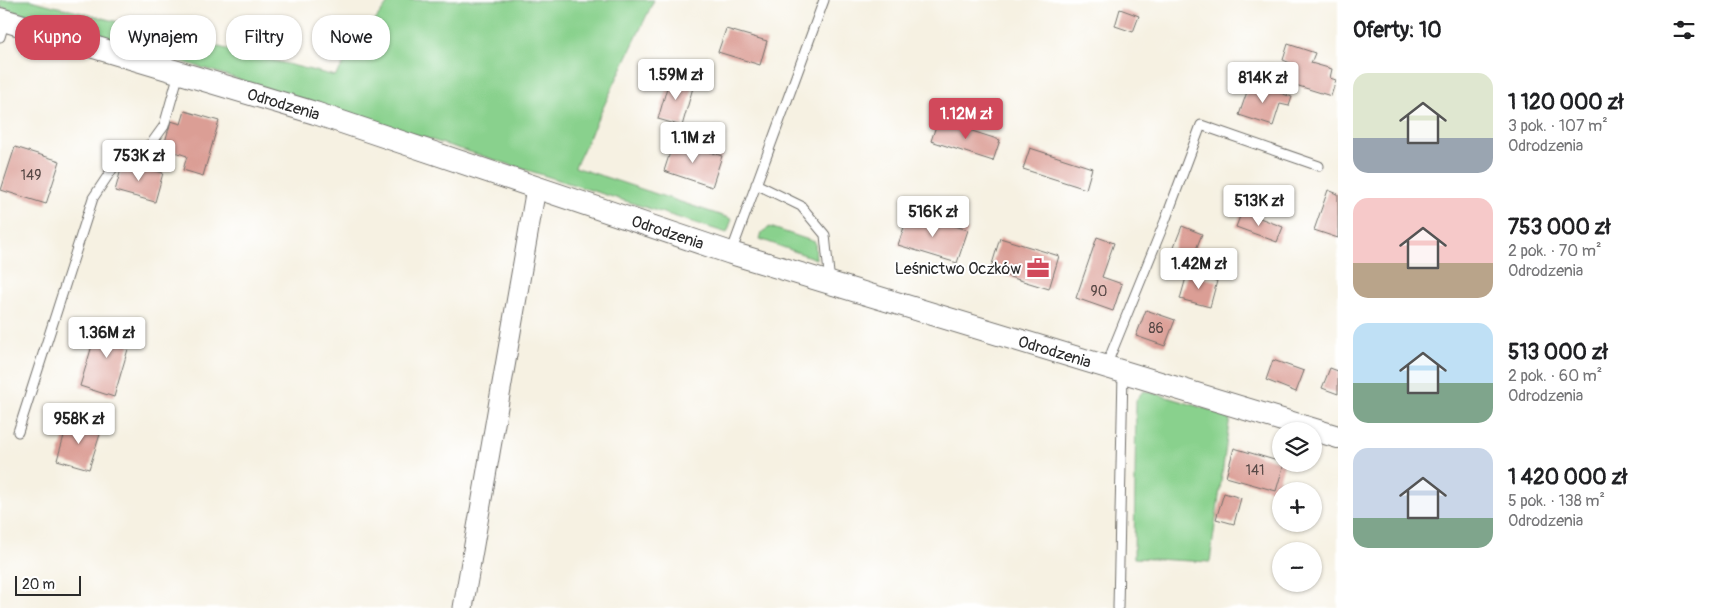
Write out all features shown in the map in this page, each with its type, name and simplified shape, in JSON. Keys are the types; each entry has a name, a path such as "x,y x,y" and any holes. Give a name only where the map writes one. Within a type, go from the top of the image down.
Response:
{"street":[{"name":"Odrodzenia","path":"2,25 179,72 315,113 731,253 1338,437"},
{"path":"463,608 536,188"}],"lane":[{"path":"731,253 824,0"},
{"path":"18,432 94,198 120,159 151,144 164,126 179,72"},
{"path":"1118,608 1114,369 1165,221 1202,125 1319,166"},
{"path":"756,184 801,206 825,236 830,283"}],"green space":[{"path":"0,0 30,0 90,15 27,15 0,7"},
{"path":"390,0 654,0 575,167 732,219 727,233 177,60 216,60 216,46 226,49 226,60 271,60 335,76 347,60 390,60 390,15 379,15"},
{"path":"100,17 110,20 110,40 100,37"},
{"path":"770,227 815,242 816,259 760,239 762,232"},
{"path":"1143,391 1230,416 1210,562 1134,558 1136,400"}],"building":[{"path":"1120,9 1139,16 1133,32 1115,26"},
{"path":"726,29 767,41 760,65 718,52"},
{"path":"1288,44 1315,53 1311,63 1332,69 1330,78 1336,80 1331,96 1289,83 1295,65 1283,60"},
{"path":"670,77 694,84 682,126 658,119"},
{"path":"1250,83 1292,97 1289,106 1280,104 1273,126 1239,115"},
{"path":"185,111 219,121 203,176 183,170 187,156 172,151 173,145 165,142 171,121 181,124"},
{"path":"938,120 1000,140 993,161 931,141"},
{"path":"674,140 722,156 712,187 664,171"},
{"path":"15,147 60,161 46,204 1,190"},
{"path":"1030,148 1092,168 1086,189 1023,169"},
{"path":"123,162 163,173 155,202 115,191"},
{"path":"1328,190 1338,194 1338,238 1314,230"},
{"path":"1242,211 1283,227 1277,242 1236,227"},
{"path":"909,212 968,230 957,263 898,245"},
{"path":"1182,226 1202,234 1193,257 1173,249"},
{"path":"1097,237 1114,243 1102,277 1122,284 1113,311 1076,298"},
{"path":"1000,238 1059,256 1049,289 990,271"},
{"path":"1187,274 1217,281 1210,307 1180,299"},
{"path":"1146,310 1175,320 1165,346 1136,336"},
{"path":"99,322 133,332 114,397 80,386"},
{"path":"1273,360 1304,371 1296,392 1266,380"},
{"path":"1330,368 1338,371 1338,394 1322,388"},
{"path":"68,422 101,431 89,469 57,460"},
{"path":"1234,448 1272,459 1272,472 1282,472 1279,482 1272,482 1272,490 1226,477"},
{"path":"1224,493 1241,498 1234,524 1216,519"}],"place":[{"name":"Leśnictwo Oczków","path":"1038,268"}]}
